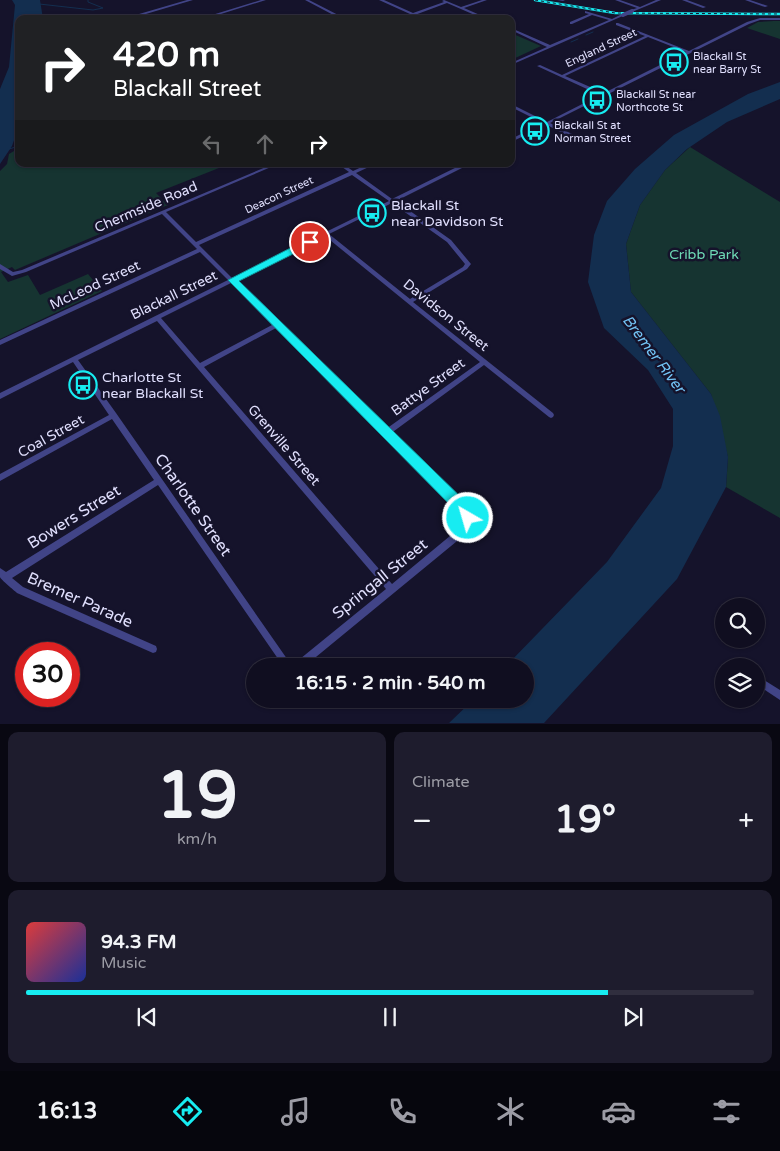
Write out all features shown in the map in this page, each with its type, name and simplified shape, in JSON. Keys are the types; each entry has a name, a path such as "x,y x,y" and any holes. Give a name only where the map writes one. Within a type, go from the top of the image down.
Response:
{"street":[{"path":"138,15 191,0"},
{"path":"214,15 264,0"},
{"path":"307,0 336,15"},
{"path":"381,0 412,14 448,2"},
{"path":"443,0 478,15"},
{"path":"462,8 485,0"},
{"path":"617,0 640,8"},
{"path":"515,62 659,0"},
{"path":"684,0 704,7"},
{"path":"747,0 766,6"},
{"path":"586,12 612,20"},
{"path":"571,23 593,14"},
{"path":"515,139 751,22 780,19"},
{"path":"617,24 688,52"},
{"path":"515,31 551,47"},
{"name":"England Street","path":"563,76 648,36"},
{"path":"539,66 604,95"},
{"path":"515,107 572,136"},
{"name":"Chermside Road","path":"0,266 12,274 24,271 269,167"},
{"path":"344,167 453,244 468,265 410,301"},
{"name":"Deacon Street","path":"196,244 364,167"},
{"name":"Blackall Street","path":"0,396 460,167"},
{"path":"163,212 386,433"},
{"name":"Davidson Street","path":"325,234 551,415"},
{"name":"McLeod Street","path":"0,343 201,250"},
{"name":"Grenville Street","path":"158,317 391,588"},
{"path":"200,366 277,325"},
{"name":"Charlotte Street","path":"74,359 282,658"},
{"name":"Battye Street","path":"386,433 484,362"},
{"name":"Coal Street","path":"0,478 114,415"},
{"name":"Springall Street","path":"308,658 459,534 466,525 468,518 464,510 386,433"},
{"name":"Bowers Street","path":"3,575 19,568 159,481"},
{"name":"Bremer Parade","path":"3,575 20,590 153,649"},
{"path":"765,685 780,695"}],"green space":[{"path":"780,21 780,39 747,28 758,22"},
{"path":"515,35 541,46 515,58"},
{"name":"Cribb Park","path":"690,147 780,202 780,518 726,487 728,457 711,394 631,292 626,244 640,205 665,170"},
{"path":"15,150 15,167 221,167 156,193 168,205 15,270 12,267 1,272 8,282 28,275 40,295 88,274 102,291 0,339 0,171 7,164 9,154"}],"water":[{"path":"12,0 40,0 42,15 15,15 15,137 12,146 0,164 0,89 9,67 15,5"},
{"name":"Bremer River","path":"780,82 780,99 727,122 687,149 665,170 640,205 626,244 631,292 711,394 720,416 728,457 726,487 677,579 544,723 449,723 465,708 534,708 534,658 514,658 607,562 661,488 673,446 673,409 648,370 604,328 588,282 594,235 607,201 635,169 674,135 748,94"}],"waterway":[{"path":"39,4 93,10 103,8 88,2 88,0"},
{"path":"586,35 593,32"},
{"path":"571,42 578,39"},
{"path":"9,149 15,147"}],"railway":[{"path":"535,0 615,13 780,14"}],"place":[{"name":"Blackall St near Barry St","path":"674,62"},
{"name":"Blackall St near Northcote St","path":"597,100"},
{"name":"Blackall St at Norman Street","path":"535,131"},
{"name":"Blackall St near Davidson St","path":"372,213"},
{"name":"Charlotte St near Blackall St","path":"83,385"}],"route":[{"path":"310,242 233,280 466,512 468,518"}]}
